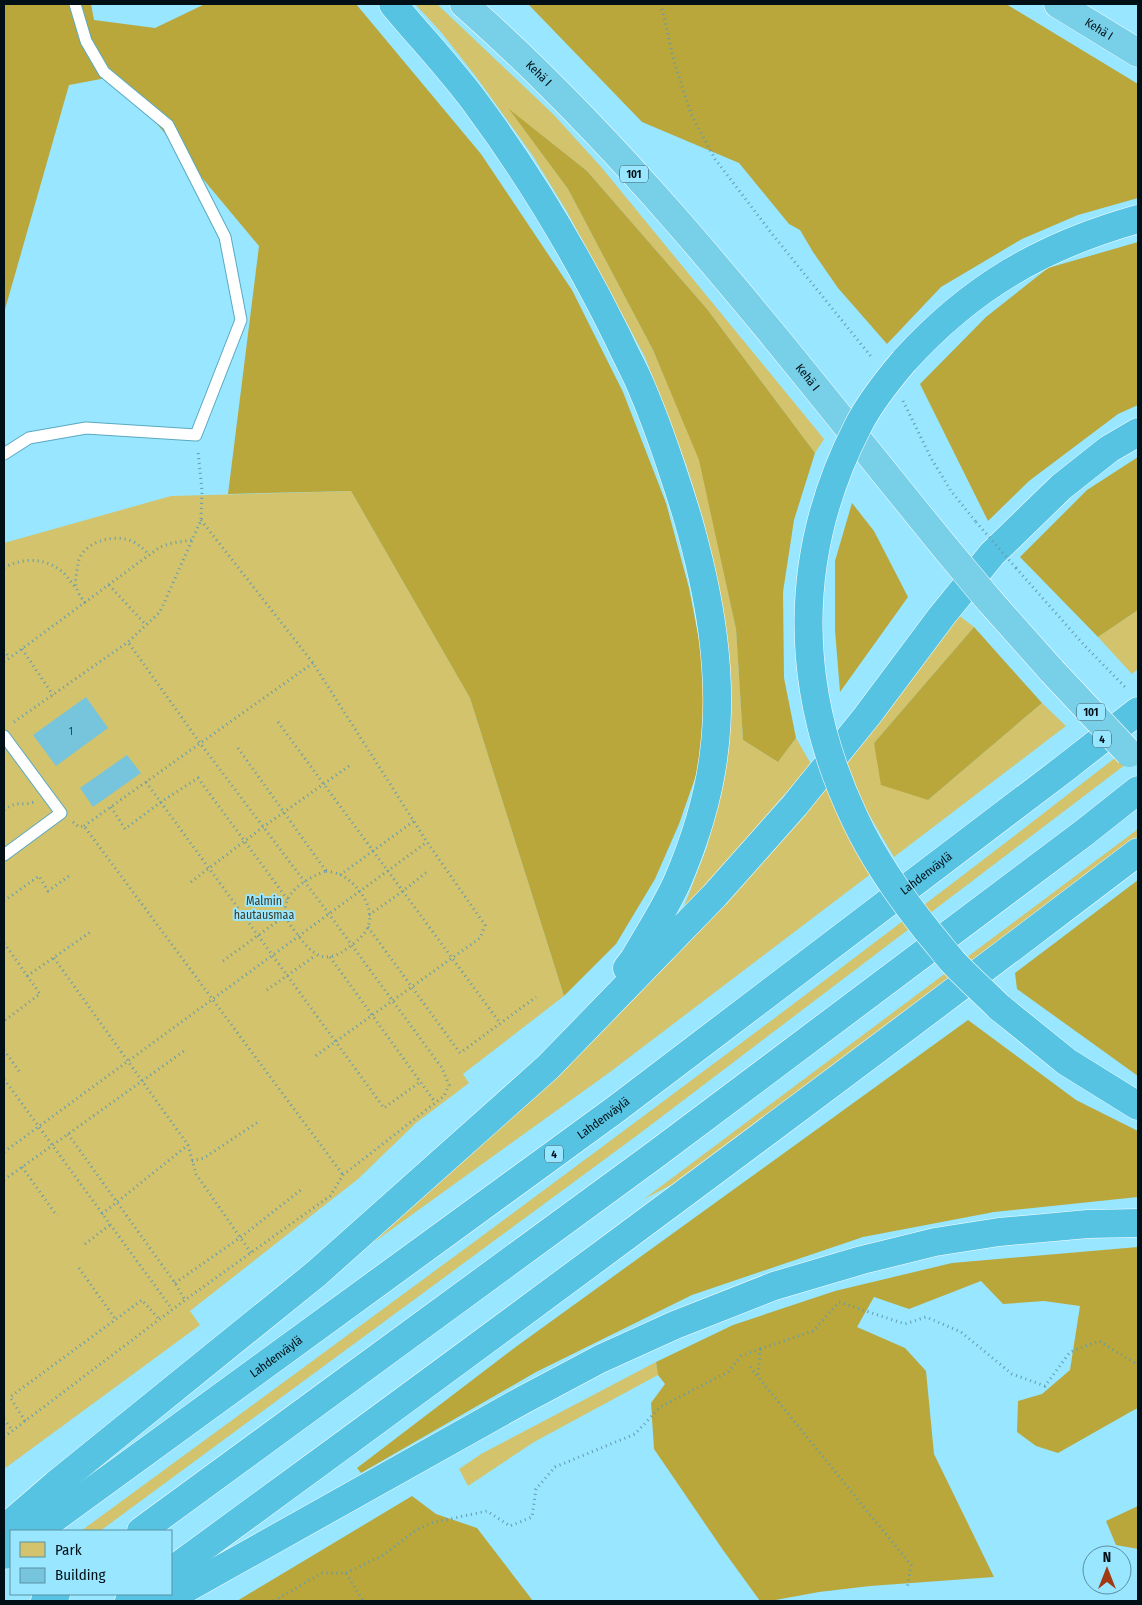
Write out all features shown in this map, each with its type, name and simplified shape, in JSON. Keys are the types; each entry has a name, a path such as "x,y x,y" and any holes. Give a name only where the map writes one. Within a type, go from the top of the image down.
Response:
{"highway":[{"path":"393,4 477,104 537,192 593,287 643,390 662,441 699,558 711,622 717,682 717,720 714,752 709,784 696,831 678,881 634,959 548,1067"},
{"name":"Kehä I","path":"464,4 507,42 570,104 640,180 732,286 988,599 1052,671 1135,757"},
{"name":"Kehä I","path":"1058,4 1138,53"},
{"path":"1138,219 1071,241 1018,267 967,301 924,339 904,361 884,385 859,424 833,483 815,550 809,610 812,681 827,750 856,820 879,863 912,912 952,961 999,1007 1067,1062 1138,1106"},
{"path":"4,1529 55,1485 317,1273 548,1067 715,895 795,805 867,716 941,617 992,554 1061,487 1109,449 1138,432"},
{"name":"Lahdenväylä","path":"38,1530 616,1109 1065,768 1135,702"},
{"path":"142,1530 664,1148 1077,838 1138,790"},
{"path":"172,1570 855,1067 1138,852"},
{"path":"164,1601 521,1401 600,1360 675,1325 774,1286 862,1260 935,1242 999,1232 1061,1226 1138,1223"}],"lane":[{"path":"4,454 29,438 86,428 196,435 241,320 225,237 168,125 104,72 86,41 75,4"},
{"path":"4,736 61,813 4,855"}],"path":[{"path":"660,4 674,61 691,114 715,159 773,235 875,361"},
{"path":"900,397 931,458 951,491 1016,568 1135,702"},
{"path":"11,725 128,642 160,612 201,520 202,491 196,435"},
{"path":"201,520 313,662 427,842 485,925 480,938 314,1057"},
{"path":"76,588 78,563 82,554 95,543 106,539 124,539 134,542 149,555"},
{"path":"4,662 160,547 192,540"},
{"path":"4,568 14,562 27,560 52,564 76,588 84,603"},
{"path":"109,585 146,625"},
{"path":"4,1437 172,1309 330,1196 343,1175 444,1096 449,1085 442,1068 200,743 128,642"},
{"path":"22,649 53,695"},
{"path":"4,650 10,658"},
{"path":"61,813 79,827 84,826 313,662"},
{"path":"278,722 500,1023"},
{"path":"238,748 326,871"},
{"path":"191,882 263,827 349,766"},
{"path":"111,807 125,828 198,778 288,900"},
{"path":"146,782 384,1108 420,1082"},
{"path":"4,810 13,803 30,804 49,797"},
{"path":"340,874 414,822"},
{"path":"84,826 343,1175"},
{"path":"4,1152 214,1000 427,842"},
{"path":"326,871 340,874 352,882 367,902 368,926 358,940 340,954 321,957 312,953 290,924 286,914 286,904 297,888 316,875 326,871"},
{"path":"369,915 428,871"},
{"path":"4,901 39,876 48,891 69,876"},
{"path":"223,960 286,914"},
{"path":"368,926 460,1053 536,997"},
{"path":"27,976 92,931"},
{"path":"4,943 40,994 4,1021"},
{"path":"266,990 316,954"},
{"path":"330,957 435,1103"},
{"path":"54,958 188,1145 196,1174 252,1252"},
{"path":"4,1050 21,1074"},
{"path":"4,1180 184,1051"},
{"path":"4,1079 172,1309"},
{"path":"192,1161 204,1158 258,1122"},
{"path":"68,1134 176,1283 185,1300"},
{"path":"102,1214 188,1145"},
{"path":"22,1166 57,1216"},
{"path":"176,1283 302,1189"},
{"path":"86,1244 110,1225"},
{"path":"79,1268 116,1320"},
{"path":"25,1421 10,1397 142,1300 160,1319"},
{"path":"274,1601 322,1573 346,1572 382,1556 416,1530 431,1523 487,1511 510,1526 532,1517 536,1489 555,1467 635,1434 660,1406 728,1372 741,1356 813,1331 839,1302 905,1324 926,1317 962,1332 1012,1374 1045,1386 1070,1352 1099,1341 1138,1365"},
{"path":"758,1377 760,1349"},
{"path":"750,1367 911,1565 907,1589"},
{"path":"4,1418 12,1430"},
{"path":"346,1572 363,1601"}],"green space":[{"path":"415,4 437,4 554,115 602,168 824,439 815,453 707,309 587,171 511,111 568,189 653,350 700,460 736,629 743,740 778,762 796,738 811,764 682,912 707,847 726,766 730,695 717,579 704,522 687,467 645,357 566,210 533,156 477,78 441,32"},
{"name":"Malmin hautausmaa","path":"351,491 470,698 564,996 463,1074 469,1083 416,1123 358,1179 190,1311 200,1325 4,1469 4,543 171,496"},
{"path":"1138,610 1138,669 1132,674 1098,637"},
{"path":"957,614 974,627 874,743 928,800 1042,703 1066,726 894,857 864,806 845,758"},
{"path":"1138,740 1138,755 639,1134 101,1530 82,1530 745,1041"},
{"path":"827,784 872,873 610,1072 374,1242 384,1225"},
{"path":"1138,829 1138,840 719,1160 644,1199"},
{"path":"656,1362 658,1375 534,1442 468,1486 459,1469 481,1454"}],"shaded area":[{"path":"4,4 91,4 94,20 155,28 205,4 356,4 481,154 572,290 623,392 666,503 689,588 700,645 706,707 701,761 679,824 655,879 616,944 564,996 470,698 351,491 228,494 259,246 117,76 69,85 4,313"},
{"path":"528,4 1006,4 1138,84 1138,198 1078,215 1022,239 941,287 887,344 838,288 800,230 789,224 739,163 642,122"},
{"path":"509,109 587,171 707,309 815,453 794,520 783,592 784,678 796,738 778,762 743,740 736,629 699,460 653,350 568,189"},
{"path":"1138,242 1138,405 1118,414 1029,481 988,521 920,384 986,317 1048,268"},
{"path":"1138,457 1138,610 1098,637 1020,557 1087,490"},
{"path":"852,503 874,531 908,597 840,692 835,630 835,561"},
{"path":"974,627 1042,703 928,800 881,785 874,743"},
{"path":"1138,880 1138,1076 1017,989 1015,973"},
{"path":"968,1020 1076,1100 1138,1131 1138,1197 994,1212 863,1237 692,1295 536,1372 361,1473 357,1468 517,1346"},
{"path":"1138,1247 1138,1408 1058,1453 1036,1446 1017,1432 1018,1401 1042,1394 1070,1370 1080,1306 1044,1301 1003,1304 981,1281 909,1309 874,1297 857,1327 905,1348 926,1371 934,1454 994,1577 870,1586 760,1601 654,1449 651,1403 665,1384 658,1375 656,1362 733,1325 835,1291 952,1263"},
{"path":"412,1496 436,1514 477,1528 533,1601 237,1601"},
{"path":"1138,1506 1138,1549 1132,1548 1132,1545 1116,1545 1106,1521"}],"building":[{"path":"86,697 108,728 56,766 33,735"},
{"path":"127,755 141,773 93,807 80,788"}]}
